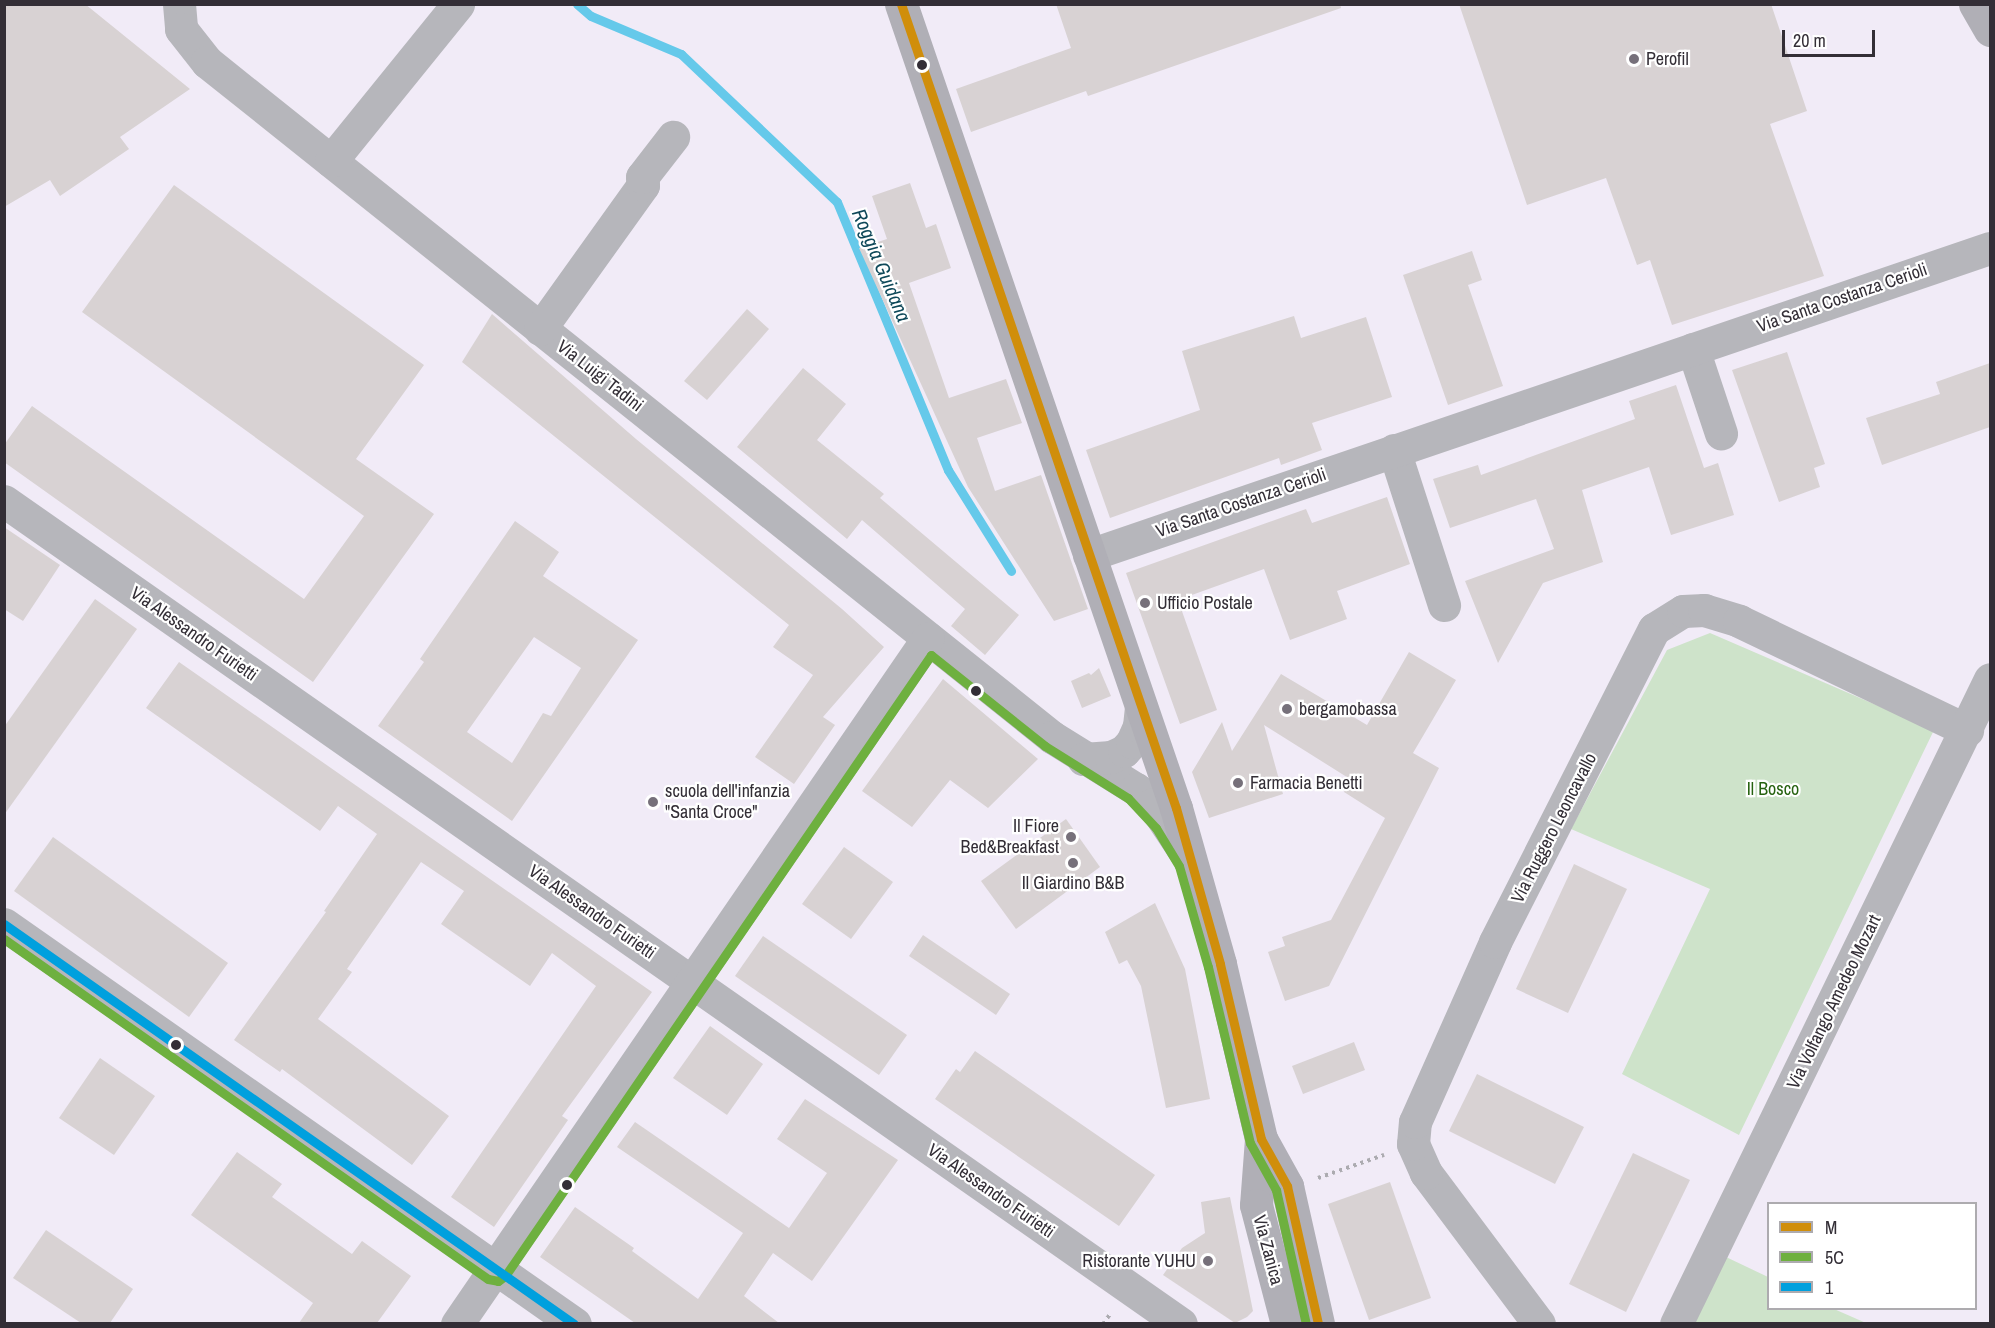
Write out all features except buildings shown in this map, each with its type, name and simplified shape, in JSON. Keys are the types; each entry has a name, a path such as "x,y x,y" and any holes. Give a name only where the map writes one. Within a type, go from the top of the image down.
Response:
{"main road":[{"name":"Via Zanica","path":"901,4 1176,808 1220,964 1261,1139 1287,1186 1294,1323"},
{"path":"1975,4 1990,30"},
{"name":"Via Zanica","path":"1261,1139 1256,1205 1294,1323"}],"street":[{"name":"Via Luigi Tadini","path":"179,4 181,30 207,62 1052,737 1083,759 1136,789 1153,804 1190,861"},
{"path":"331,161 458,4"},
{"name":"Via Luigi Tadini","path":"540,328 643,185 642,177 673,137"},
{"name":"Via Santa Costanza Cerioli","path":"1089,555 1990,248"},
{"path":"1693,349 1721,433"},
{"path":"1394,450 1444,605"},
{"name":"Via Alessandro Furietti","path":"4,501 1181,1323"},
{"name":"Via Ruggero Leoncavallo","path":"1413,1144 1415,1122 1496,942 1654,629 1683,611 1704,610 1739,621 1967,730"},
{"path":"457,1323 928,638"},
{"name":"Via Volfango Amedeo Mozart","path":"1676,1323 1990,680"},
{"path":"1083,759 1111,757 1124,751 1132,742 1139,726 1141,707"},
{"path":"4,924 575,1323"},
{"path":"1413,1144 1426,1173 1443,1199 1539,1323"}],"path":[{"path":"1287,1186 1326,1176 1413,1144"}],"green space":[{"name":"Il Bosco","path":"1710,633 1934,730 1739,1135 1622,1074 1710,889 1571,829 1667,650"},
{"path":"1726,1257 1767,1277 1767,1310 1836,1310 1866,1323 1693,1324"}],"waterway":[{"name":"Roggia Guidana","path":"577,4 591,16 681,54 837,202 948,470 1011,571"}],"transit line":[{"name":"M","path":"901,4 1176,808 1220,964 1261,1139 1287,1186 1318,1324"},
{"name":"5C","path":"4,939 488,1279 498,1281 505,1276 931,655 1045,746 1128,798 1156,828 1179,866 1208,967 1250,1143 1276,1190 1306,1324"},
{"name":"1","path":"4,924 574,1324"}],"place":[{"name":"Perofil","path":"1634,59"},
{"name":"Ufficio Postale","path":"1145,603"},
{"name":"bergamobassa","path":"1287,709"},
{"name":"Farmacia Benetti","path":"1238,783"},
{"name":"scuola dell'infanzia \"Santa Croce\"","path":"653,802"},
{"name":"Il Fiore Bed&Breakfast","path":"1071,837"},
{"name":"Il Giardino B&B","path":"1073,863"},
{"name":"Ristorante YUHU","path":"1208,1261"}]}
